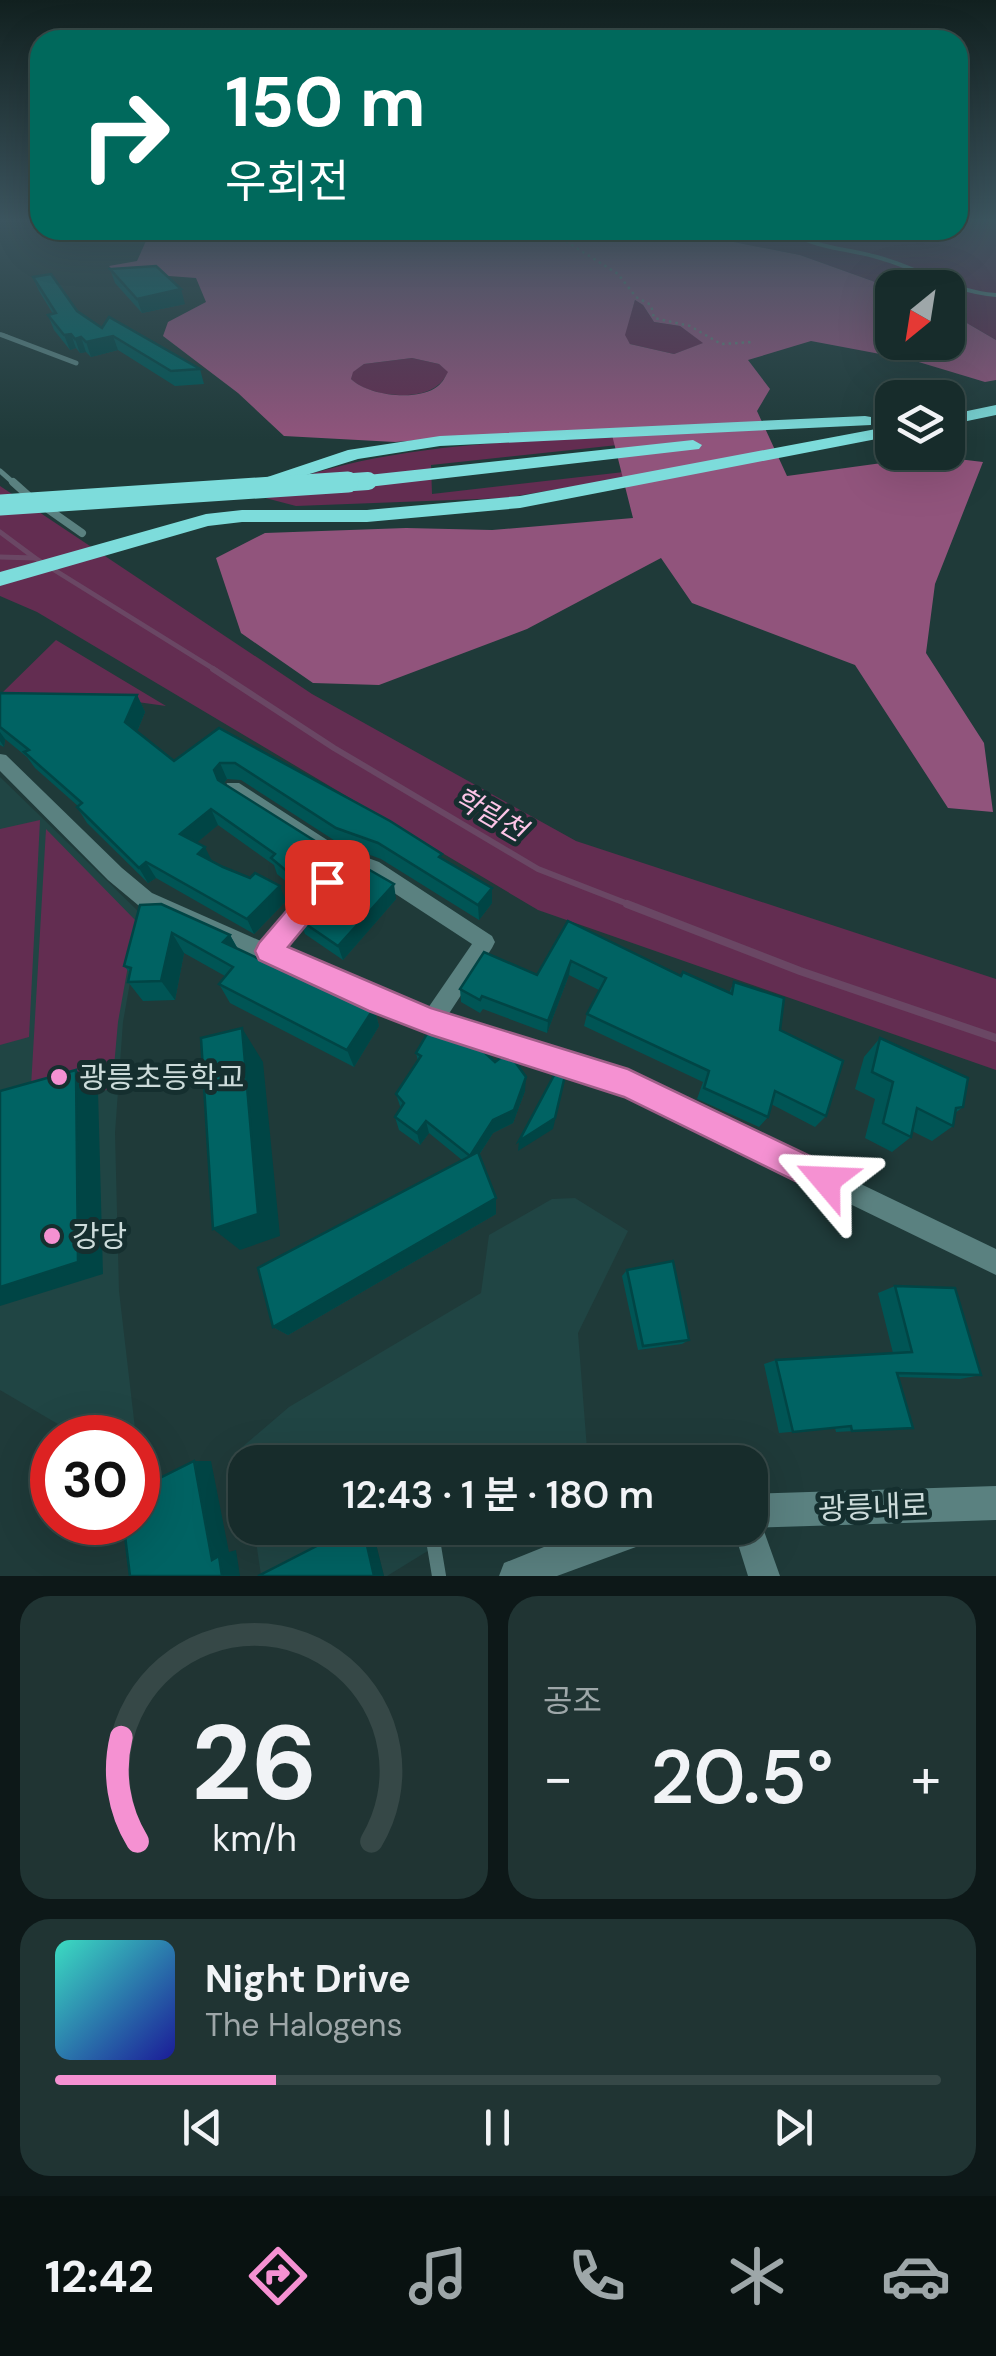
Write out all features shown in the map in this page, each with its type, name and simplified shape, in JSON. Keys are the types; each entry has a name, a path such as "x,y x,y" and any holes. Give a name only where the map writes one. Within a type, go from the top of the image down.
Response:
{"highway":[{"path":"965,403 996,397"},
{"path":"965,416 996,410"},
{"path":"0,505 368,486 865,421"},
{"path":"65,558 197,504 355,454 440,440 875,423"},
{"path":"0,517 368,486 875,428"},
{"path":"0,579 206,520 242,516 367,516 520,502 875,429"}],"street":[{"path":"0,760 115,874 145,898 378,1002 628,1084 996,1262"},
{"path":"233,788 347,858 372,868 485,942 431,1022"},
{"path":"268,951 347,858"},
{"name":"광릉내로","path":"768,1511 996,1502"},
{"path":"517,1576 590,1545"},
{"path":"754,1545 764,1576"}],"lane":[{"path":"0,334 76,362"},
{"path":"0,471 20,490 82,532"},
{"path":"434,1545 440,1576"}],"path":[{"path":"633,293 651,305 654,318 693,327 708,341 741,345 754,342"}],"shaded area":[{"path":"202,293 875,293 875,353 811,341 748,360 770,389 757,411 787,476 875,464 875,470 965,470 965,460 983,462 935,584 926,653 984,743 993,812 948,808 855,665 692,603 661,558 527,629 379,685 313,683 241,633 216,558 265,533 406,528 492,530 633,518 612,435 487,435 395,442 284,436 238,393 163,336 168,322 206,302","holes":["635,300 654,322 680,326 703,343 674,354 630,344 625,335","412,358 439,364 448,372 430,391 407,395 369,390 351,379 353,372 364,364"]},
{"path":"965,293 996,293 996,340 965,322"},
{"path":"635,300 654,322 680,326 704,343 674,354 630,344 624,335"},
{"path":"965,322 996,340 996,380 985,382 912,360 965,360"},
{"path":"412,358 439,364 449,372 430,390 407,395 369,390 351,379 352,372 364,364"},
{"path":"730,433 431,465 432,494 729,460 505,498 296,506 254,495 308,475 426,450 550,440"},
{"path":"0,486 312,694 576,841 996,979 996,1070 538,910 37,612 0,596"},
{"path":"56,640 166,706 116,699 1,694"},
{"name":"광릉초등학교","path":"0,777 142,915 123,1022 115,1133 119,1291 133,1415 43,1415 0,1390"},
{"path":"40,820 29,1037 0,1045 0,829"},
{"path":"46,829 136,921 118,1022 112,1089 30,1104"},
{"path":"575,1198 628,1231 578,1333 587,1445 245,1445 289,1407 481,1293 489,1235 552,1199"},
{"path":"257,1545 319,1545 261,1575"},
{"path":"376,1545 437,1545 387,1576"}],"building":[{"path":"43,293 64,293 77,311 102,328 109,317 200,369 171,371 113,336 86,342 81,337 64,335 48,315 56,313"},
{"path":"131,293 165,293 137,299"},
{"path":"0,693 137,695 125,722 174,761 219,728 390,821 442,854 439,857 492,888 478,905 378,843 336,828 235,763 220,763 214,770 218,780 323,846 295,878 271,858 275,854 211,809 180,834 205,847 198,854 223,867 250,878 255,873 280,886 247,919 146,862 139,868 77,807 82,803 0,727"},
{"path":"347,857 394,884 338,946 300,920 321,898 316,894"},
{"path":"161,904 230,935 223,942 270,964 276,959 374,1008 347,1050 219,984 233,967 172,933 161,981 128,982 131,968 124,966 140,905"},
{"path":"568,921 681,976 683,972 732,994 734,982 784,998 780,1030 843,1061 826,1116 775,1091 768,1117 704,1088 709,1071 587,1014 606,978 571,961 548,1021 482,996 480,1000 460,989 484,952 537,975"},
{"path":"435,1020 473,1036 471,1040 495,1062 508,1052 526,1077 514,1110 493,1120 470,1156 426,1121 417,1133 395,1117 404,1103 396,1094 421,1056 416,1053"},
{"path":"242,1028 258,1214 213,1229 201,1038"},
{"path":"880,1038 968,1078 963,1107 956,1108 953,1126 917,1108 911,1137 883,1123 893,1082 872,1072"},
{"path":"560,1064 567,1067 555,1118 519,1141"},
{"path":"76,1070 78,1262 0,1287 0,1091"},
{"path":"478,1152 496,1198 273,1327 258,1268"},
{"path":"673,1261 689,1340 643,1346 627,1270"},
{"path":"895,1286 955,1288 981,1375 897,1373 913,1428 852,1431 851,1426 793,1432 776,1360 912,1352"},
{"path":"194,1461 212,1560 219,1556 222,1576 130,1576 126,1545 160,1545 160,1478"},
{"path":"319,1545 367,1545 374,1576 258,1576"}],"waterway":[{"path":"0,532 35,558"},
{"name":"학림천","path":"0,557 35,558"},
{"name":"학림천","path":"35,558 217,671"},
{"name":"학림천","path":"213,669 334,748 538,869 633,906"},
{"name":"학림천","path":"627,904 800,971 996,1038"}],"place":[{"name":"광릉초등학교","path":"59,1077"},
{"name":"강당","path":"52,1236"}],"route":[{"path":"327,882 268,951 431,1022 628,1084 826,1180"}]}
